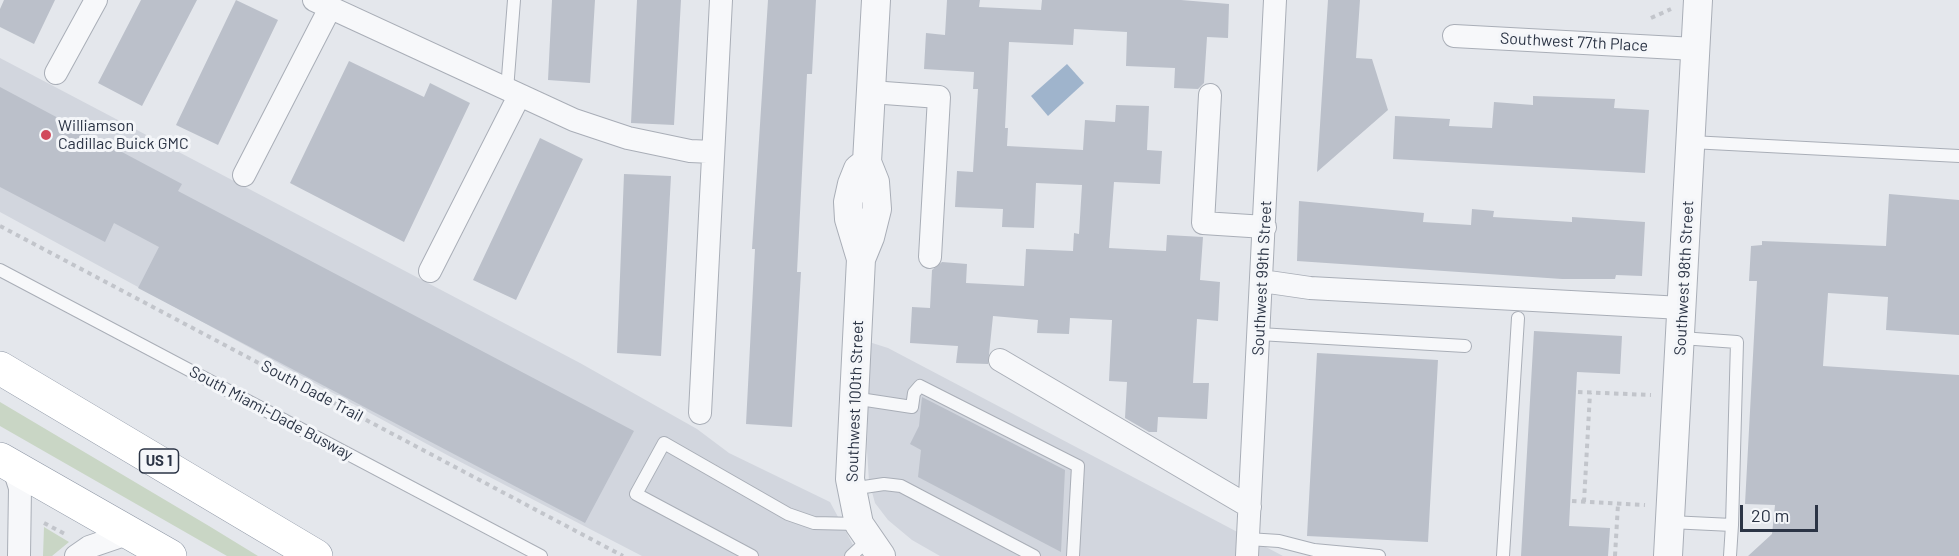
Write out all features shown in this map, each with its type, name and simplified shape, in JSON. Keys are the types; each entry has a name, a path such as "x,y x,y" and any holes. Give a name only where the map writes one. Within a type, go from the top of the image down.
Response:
{"highway":[{"name":"US 1","path":"0,368 316,556"},
{"path":"7,462 170,556"}],"street":[{"path":"56,73 96,0"},
{"path":"700,413 721,0"},
{"name":"Southwest 100th Street","path":"865,544 851,489 853,398 861,259 870,237 877,209 875,182 867,162 876,0"},
{"name":"Southwest 99th Street","path":"1247,547 1275,0"},
{"name":"Southwest 98th Street","path":"1668,556 1698,0"},
{"path":"244,175 322,4 574,120 628,138 690,151 713,152"},
{"name":"Southwest 77th Place","path":"1454,36 1695,49"},
{"path":"871,92 939,98 930,257"},
{"path":"430,271 513,93"},
{"path":"1210,95 1203,223 1265,227"},
{"path":"1262,281 1318,288 1682,308"},
{"path":"1000,360 1250,507"},
{"path":"7,462 20,489 20,556"},
{"path":"75,547 89,547 130,532"}],"lane":[{"path":"513,0 513,93"},
{"path":"1691,142 1959,156"},
{"name":"South Miami-Dade Busway","path":"0,270 542,556"},
{"path":"1503,556 1518,318"},
{"path":"1259,334 1465,346"},
{"path":"1681,338 1737,342 1730,556"},
{"path":"853,398 912,406 914,393 920,386 1078,466 1073,556"},
{"path":"752,556 636,494 664,443 788,514 865,544"},
{"path":"851,489 884,483 901,486 1034,556"},
{"path":"1670,522 1732,525"},
{"path":"1247,547 1279,541 1314,550 1379,556"}],"path":[{"path":"1651,18 1672,8 1677,19"},
{"name":"South Dade Trail","path":"0,226 623,556"},
{"path":"1578,392 1652,395"},
{"path":"1584,502 1590,393"},
{"path":"1572,501 1646,506"},
{"path":"1615,556 1618,504"},
{"path":"44,523 75,547"}],"shaded area":[{"path":"0,58 580,363 697,429 729,453 830,502 859,556 642,556 449,456 0,212"},
{"path":"869,342 888,348 1283,556 940,556 912,540 888,520 875,503 869,481 867,451"}],"green space":[{"path":"0,402 258,556 227,556 0,426"},
{"path":"44,527 69,542 52,556 43,556"}],"water":[{"path":"1067,64 1084,83 1048,116 1031,96"}],"building":[{"path":"4,0 55,0 34,44 0,27 0,9"},
{"path":"141,0 197,0 142,106 98,83"},
{"path":"236,0 278,20 218,145 176,125"},
{"path":"552,0 595,0 590,83 548,80"},
{"path":"637,0 681,0 674,125 631,123"},
{"path":"768,0 816,0 812,74 807,74 797,272 801,272 792,427 746,424 755,249 752,249"},
{"path":"947,0 980,0 979,7 1041,10 1042,0 1181,0 1229,4 1228,38 1207,37 1204,83 1198,89 1174,88 1175,68 1126,66 1127,32 1074,29 1073,45 1009,42 1005,128 1008,128 1007,146 1083,150 1085,120 1115,122 1116,105 1149,106 1147,150 1162,151 1160,184 1114,182 1109,248 1166,251 1167,235 1203,237 1200,280 1220,282 1218,321 1197,319 1193,383 1209,383 1207,419 1158,417 1157,432 1149,432 1125,418 1127,382 1109,381 1112,320 1070,318 1069,334 1037,333 1038,320 993,316 988,364 956,363 958,346 910,343 912,307 930,308 932,270 942,262 967,264 966,283 1024,286 1026,249 1073,251 1074,233 1079,234 1082,185 1036,183 1034,228 1002,227 1003,209 955,207 957,171 973,172 978,89 973,89 974,72 924,69 926,33 945,35"},
{"path":"1328,0 1360,0 1356,58 1372,59 1388,110 1317,172"},
{"path":"349,61 424,97 430,83 470,103 404,242 290,183"},
{"path":"0,87 182,184 178,191 634,431 585,523 138,288 159,247 114,223 105,242 0,187"},
{"path":"1533,96 1615,99 1614,108 1649,110 1645,173 1393,159 1395,116 1450,119 1449,126 1492,128 1494,102 1533,105"},
{"path":"540,138 583,159 516,300 473,280"},
{"path":"624,174 671,176 661,356 617,353"},
{"path":"1889,194 1959,200 1959,335 1886,330 1888,297 1828,293 1823,366 1959,375 1959,556 1748,556 1772,534 1775,505 1745,504 1757,281 1749,281 1751,246 1762,245 1762,241 1886,246"},
{"path":"1299,201 1424,213 1423,222 1471,225 1472,209 1494,211 1493,217 1572,222 1572,217 1645,222 1642,276 1616,275 1615,279 1562,279 1297,261"},
{"path":"1534,331 1622,336 1620,374 1577,372 1569,526 1610,528 1608,556 1521,556"},
{"path":"1317,353 1438,360 1428,542 1307,536"},
{"path":"922,397 1065,470 1061,552 918,477 921,450 910,444 919,426"}],"place":[{"name":"Williamson Cadillac Buick GMC","path":"46,135"}]}
